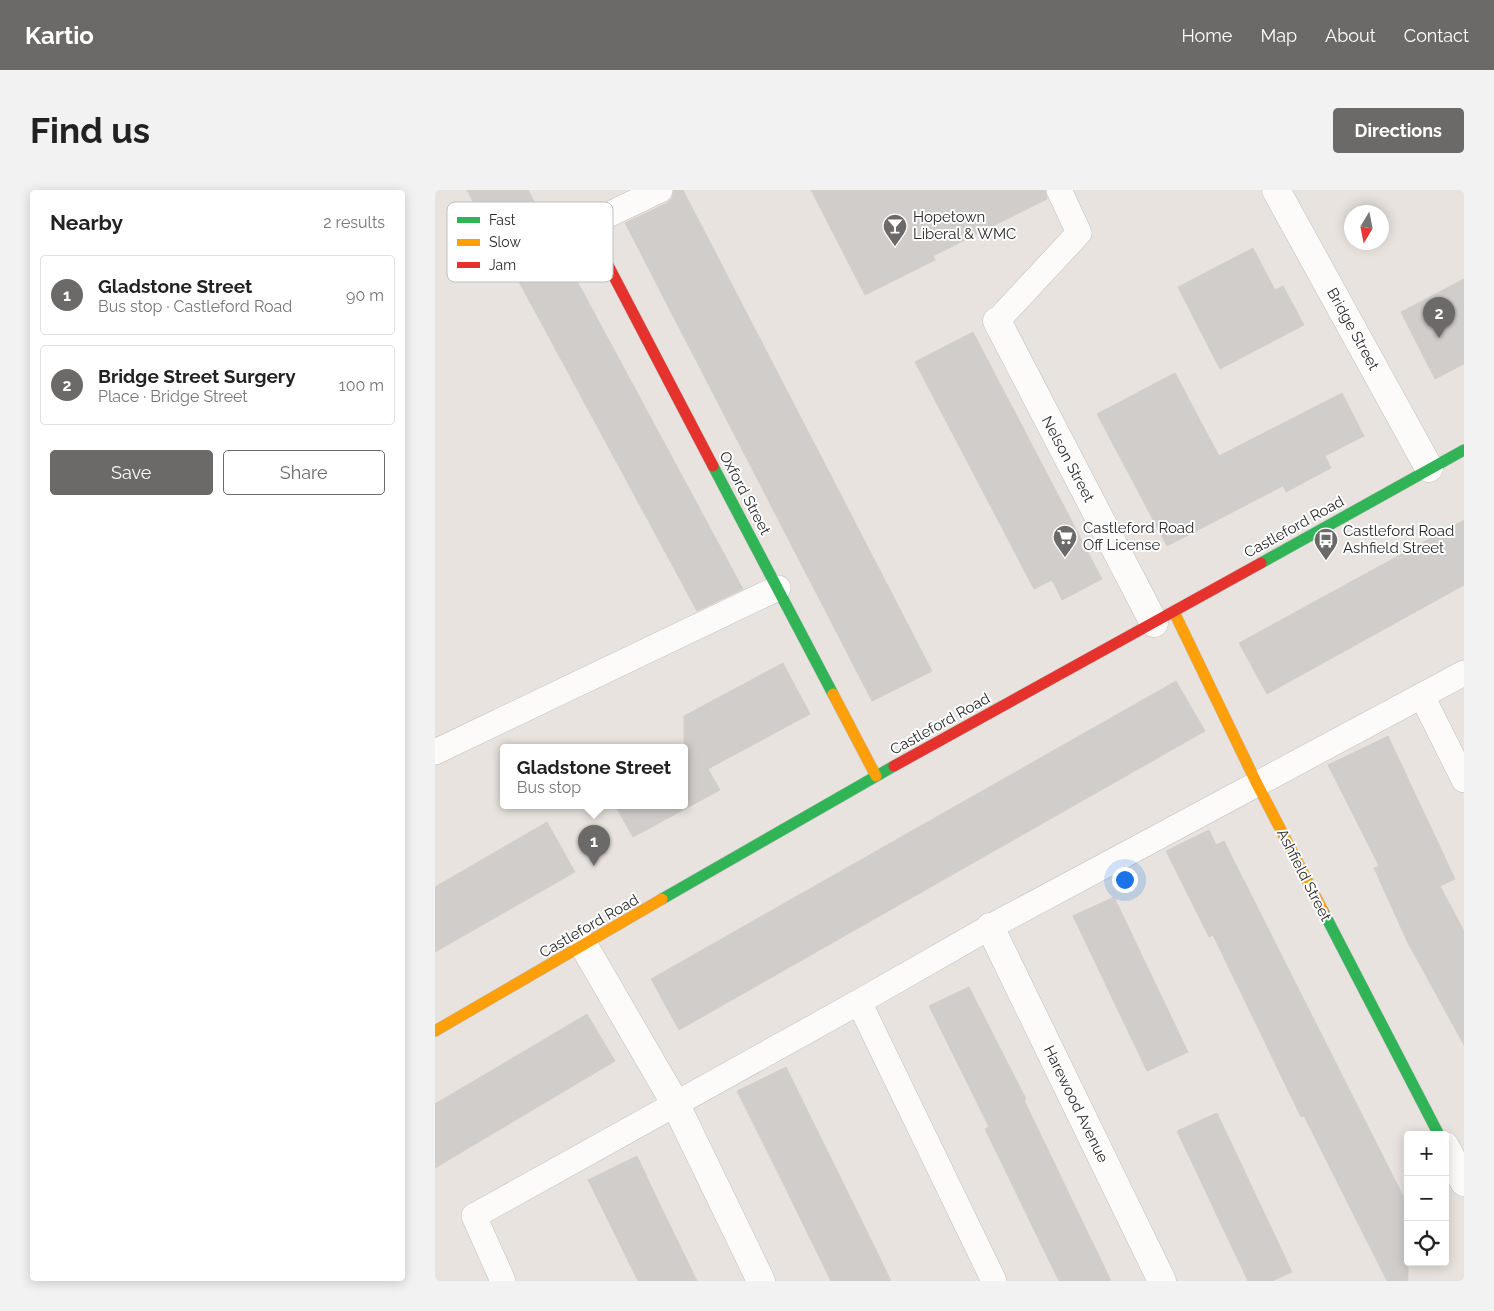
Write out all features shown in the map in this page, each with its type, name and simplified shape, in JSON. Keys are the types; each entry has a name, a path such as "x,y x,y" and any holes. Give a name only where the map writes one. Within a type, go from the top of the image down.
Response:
{"street":[{"name":"Bridge Street","path":"1277,190 1429,468"},
{"name":"Oxford Street","path":"613,274 877,776"},
{"name":"Nelson Street","path":"997,321 1164,617"},
{"name":"Castleford Road","path":"435,1031 877,776 1464,450"},
{"name":"Ashfield Street","path":"1164,617 1257,784 1437,1131"},
{"name":"Harewood Avenue","path":"990,926 1162,1281"},
{"path":"584,946 675,1103 761,1281"},
{"path":"1449,1154 1464,1182"}],"lane":[{"path":"613,213 661,190"},
{"path":"997,321 1079,233 1059,190"},
{"path":"435,752 779,588"},
{"path":"503,1281 474,1216 859,1002 990,926 1464,674"},
{"path":"1422,696 1464,780"},
{"path":"859,1002 994,1281"}],"building":[{"path":"467,190 528,190 534,202 473,202"},
{"path":"674,190 683,190 932,671 872,701 625,223 667,203 672,198"},
{"name":"Hopetown Liberal & WMC","path":"811,190 1045,190 1047,199 933,256 935,260 865,295"},
{"path":"1253,248 1275,290 1283,286 1304,325 1220,369 1178,287"},
{"path":"1464,279 1464,364 1435,379 1401,312"},
{"path":"519,282 578,282 743,589 697,611"},
{"path":"973,332 1102,579 1062,600 1052,580 1034,589 915,362"},
{"path":"1175,373 1219,456 1342,393 1364,436 1325,456 1331,468 1286,492 1283,486 1167,546 1097,414"},
{"path":"1464,520 1464,585 1267,694 1239,643"},
{"path":"783,663 810,714 708,769 720,790 688,807 688,744 684,744 684,716"},
{"path":"1176,681 1205,731 679,1030 651,979"},
{"path":"1388,736 1455,879 1440,886 1464,931 1464,1045 1408,943 1374,868 1379,866 1328,765"},
{"path":"617,809 685,809 633,837"},
{"path":"547,822 575,872 435,952 435,887"},
{"path":"1209,830 1216,845 1224,841 1404,1198 1404,1266 1408,1266 1408,1281 1387,1281 1304,1116 1301,1117 1213,935 1209,937 1166,851"},
{"path":"1114,897 1188,1052 1147,1071 1073,916"},
{"path":"969,987 1026,1099 1024,1100 1111,1281 1059,1281 985,1129 989,1127 929,1006"},
{"path":"587,1014 615,1061 435,1168 435,1104"},
{"path":"786,1067 891,1281 831,1281 737,1091"},
{"path":"1217,1113 1292,1272 1272,1281 1248,1281 1177,1131"},
{"path":"637,1156 697,1281 638,1281 588,1180"}],"traffic: fast":[{"path":"1261,563 1464,450"},
{"path":"713,466 833,694"},
{"path":"662,899 894,766"},
{"path":"1323,911 1437,1131"}],"traffic: slow":[{"path":"1174,612 1257,784 1323,911"},
{"path":"833,694 876,776"},
{"path":"435,1031 662,899"}],"traffic: jam":[{"path":"613,275 713,466"},
{"path":"894,766 1261,563"}],"place":[{"name":"Hopetown Liberal & WMC","path":"895,247"},
{"name":"Bridge Street Surgery","path":"1439,338"},
{"name":"Castleford Road Off License","path":"1065,558"},
{"name":"Castleford Road Ashfield Street","path":"1326,561"},
{"name":"Gladstone Street","path":"594,866"}]}
